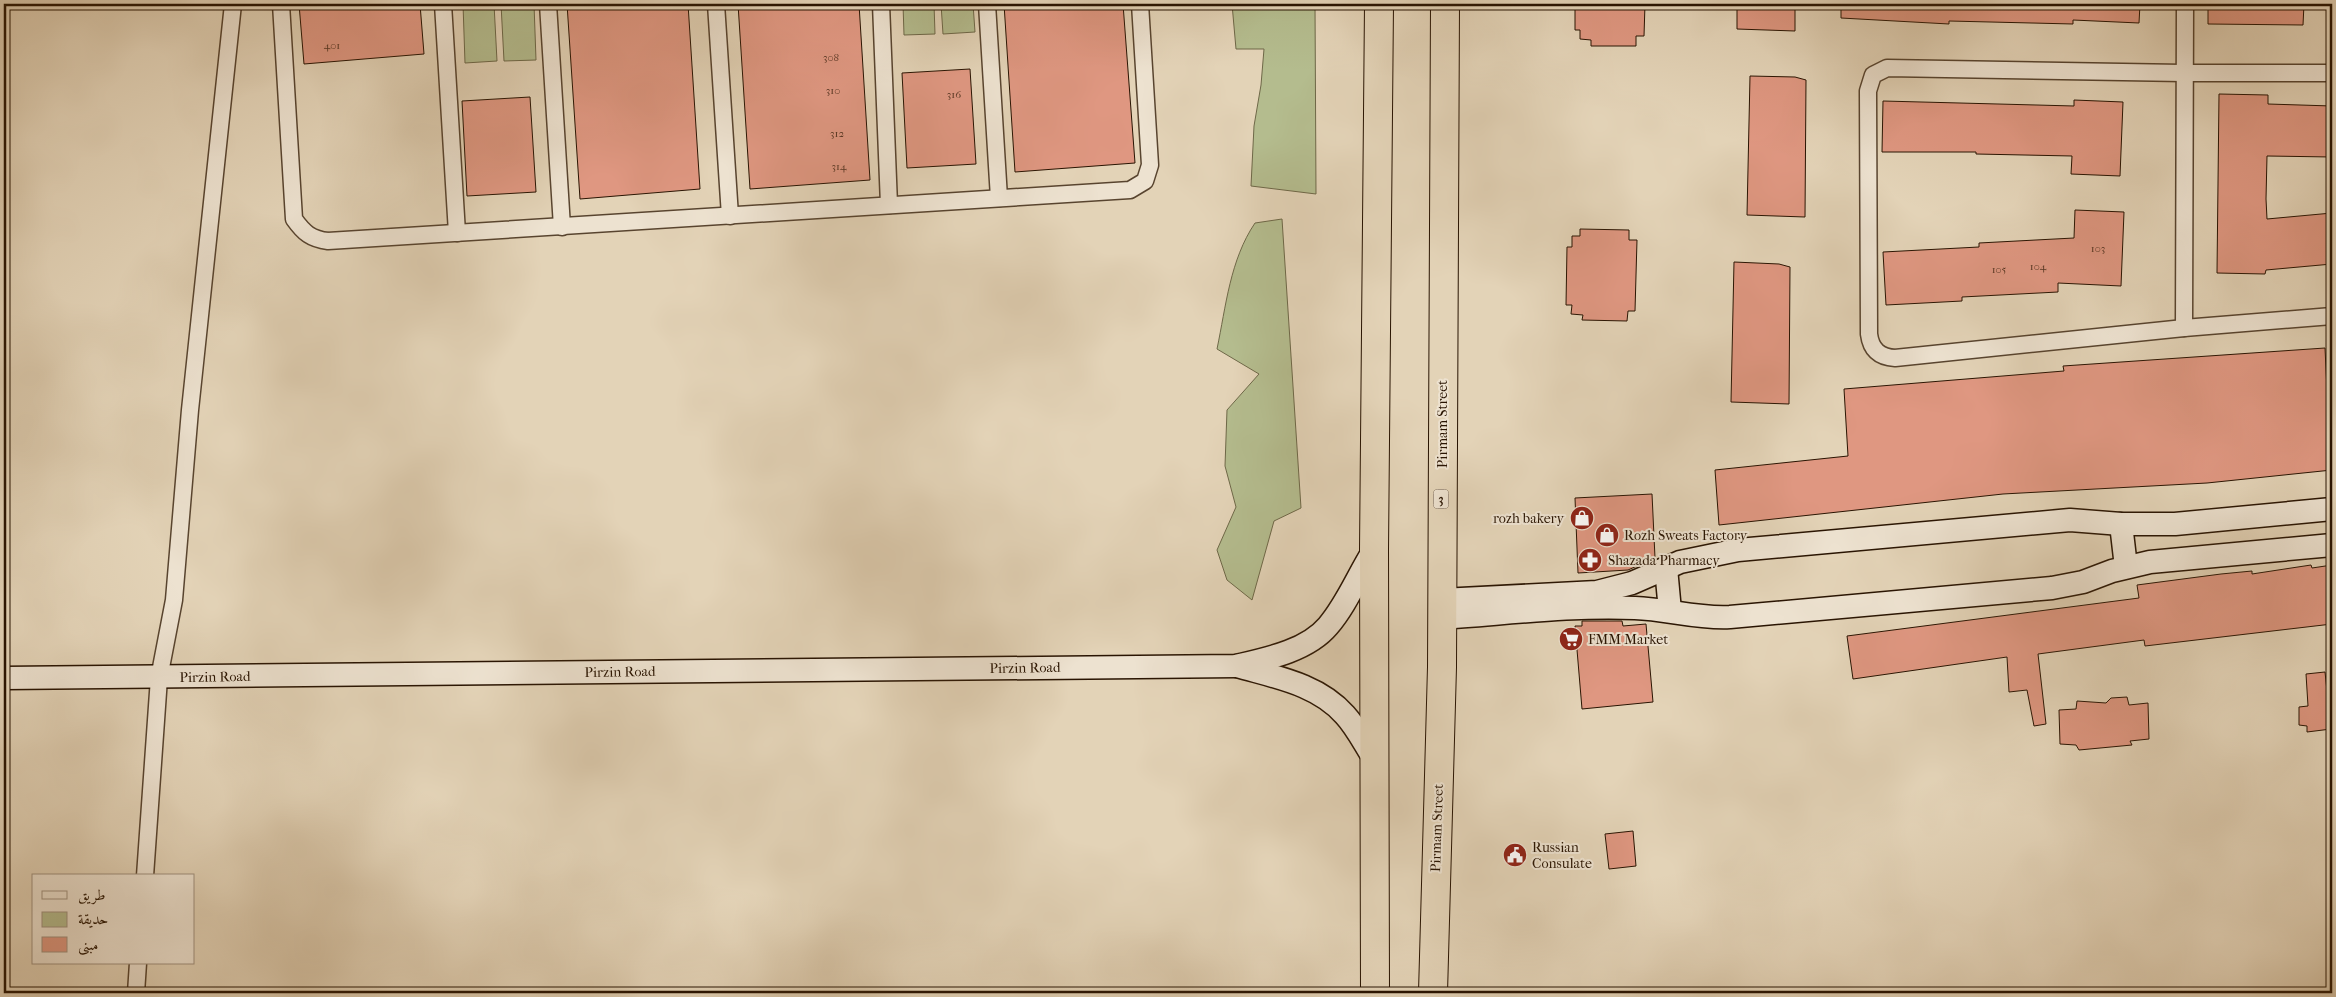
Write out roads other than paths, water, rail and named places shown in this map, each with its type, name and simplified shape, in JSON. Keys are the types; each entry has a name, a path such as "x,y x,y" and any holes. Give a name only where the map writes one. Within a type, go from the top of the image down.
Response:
{"highway":[{"path":"1375,993 1374,550 1380,4"},
{"name":"Pirmam Street","path":"1433,993 1441,609 1445,4"}],"street":[{"path":"145,874 159,678 174,600 190,410 232,4"},
{"path":"281,4 294,218 301,230 312,239 328,242 1130,190 1145,181 1150,165 1140,4"},
{"path":"443,4 457,233"},
{"path":"548,4 562,227"},
{"path":"716,4 730,216"},
{"path":"880,4 889,205"},
{"path":"988,4 999,198"},
{"path":"2184,328 2183,73 2185,4"},
{"path":"2332,73 2183,73 1887,68 1877,72 1870,80 1868,91 1869,324 1872,347 1882,356 1895,358 2184,328 2332,316"},
{"path":"1615,598 1632,583 1666,568 1710,554 1738,550 2070,520 2121,524 2174,524 2332,509"},
{"path":"2121,524 2126,567"},
{"path":"1441,609 1615,598 1704,617 1730,617 2052,588 2083,582 2126,567 2150,562 2332,544"},
{"path":"1236,666 1293,649 1311,640 1327,628 1341,608 1374,550"},
{"path":"1666,568 1670,611"},
{"path":"1236,666 1299,684 1324,697 1345,714 1375,760"},
{"name":"Pirzin Road","path":"4,678 159,678 1236,666"},
{"path":"136,993 138,964"}],"place":[{"name":"rozh bakery","path":"1582,518"},
{"name":"Rozh Sweats Factory","path":"1607,535"},
{"name":"Shazada Pharmacy","path":"1590,560"},
{"name":"FMM Market","path":"1571,639"},
{"name":"Russian Consulate","path":"1515,855"}]}
